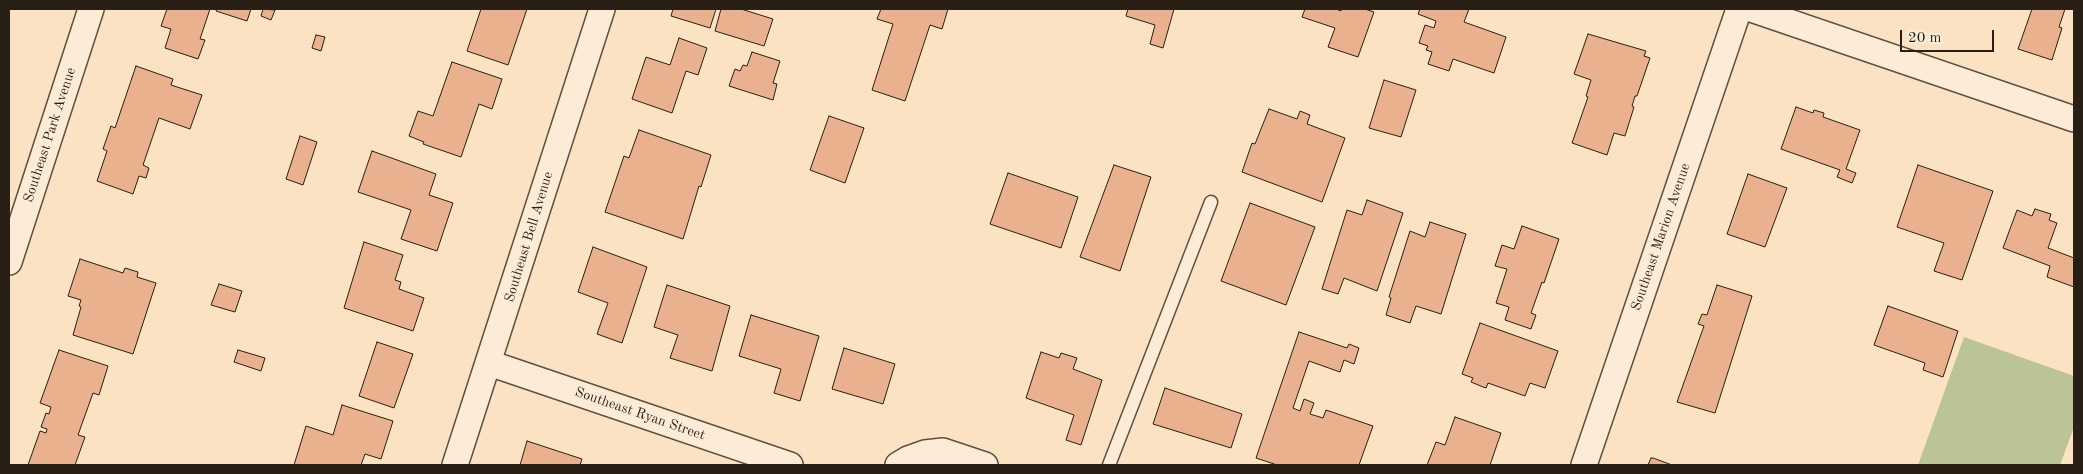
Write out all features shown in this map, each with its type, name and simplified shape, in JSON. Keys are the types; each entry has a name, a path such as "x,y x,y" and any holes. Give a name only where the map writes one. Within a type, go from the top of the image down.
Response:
{"street":[{"name":"Southeast Park Avenue","path":"9,262 91,9"},
{"name":"Southeast Bell Avenue","path":"455,465 602,9"},
{"name":"Southeast Marion Avenue","path":"1584,465 1739,9"},
{"path":"1751,9 2074,119"},
{"name":"Southeast Ryan Street","path":"489,363 790,465"},
{"path":"898,465 908,459 923,459 943,451 985,465"}],"lane":[{"path":"1109,465 1211,202"}],"green space":[{"path":"1964,337 2074,376 2074,427 2060,465 1918,465"}],"building":[{"path":"167,9 210,9 200,39 205,40 198,59 165,48 171,29 161,26"},
{"path":"217,9 251,9 247,21 216,11"},
{"path":"263,9 275,10 271,20 261,16"},
{"path":"481,9 527,9 508,65 467,51"},
{"path":"673,9 716,9 710,28 671,16"},
{"path":"721,9 741,9 773,19 764,46 715,31"},
{"path":"881,9 948,9 942,29 930,25 905,101 872,90 893,24 877,19"},
{"path":"1128,9 1174,9 1163,48 1150,44 1155,25 1126,16"},
{"path":"1305,9 1336,9 1341,11 1341,9 1365,9 1374,12 1358,57 1328,47 1335,28 1302,17"},
{"path":"1420,9 1469,9 1464,22 1506,37 1494,73 1453,59 1449,71 1428,64 1432,52 1426,50 1428,46 1419,43 1425,25 1434,28 1436,21 1418,14"},
{"path":"2032,9 2065,9 2059,27 2062,28 2052,60 2018,49"},
{"path":"1588,34 1646,51 1644,56 1650,58 1637,96 1635,96 1632,106 1634,107 1625,136 1614,133 1607,155 1572,143 1588,97 1586,96 1591,80 1574,74"},
{"path":"316,35 325,37 321,51 312,48"},
{"path":"679,38 707,48 698,75 686,71 672,113 632,99 646,57 670,65"},
{"path":"752,52 780,61 773,83 777,84 773,100 729,86 735,69 740,71 743,65 747,66"},
{"path":"452,62 502,79 492,109 479,104 461,157 423,144 424,142 409,136 418,111 433,116"},
{"path":"136,66 173,79 171,85 202,95 190,129 159,118 143,165 149,168 146,178 139,176 133,194 97,181 107,151 103,149 111,126 115,128"},
{"path":"1384,80 1416,90 1401,137 1369,128"},
{"path":"1796,107 1813,113 1814,110 1824,113 1823,117 1860,130 1846,169 1856,173 1852,183 1837,177 1840,170 1781,149"},
{"path":"1269,109 1297,119 1300,111 1310,115 1307,124 1345,138 1322,202 1242,172 1252,143 1255,144"},
{"path":"829,116 864,128 845,183 810,170"},
{"path":"639,130 711,155 701,187 699,186 683,239 605,212 624,156 629,158"},
{"path":"300,136 317,142 303,185 286,179"},
{"path":"372,151 436,174 429,195 453,203 437,251 401,239 411,210 358,192"},
{"path":"1114,165 1151,177 1120,271 1080,257"},
{"path":"1918,165 1993,191 1962,280 1934,271 1944,243 1897,227"},
{"path":"1008,173 1078,197 1061,248 990,224"},
{"path":"1748,174 1787,188 1765,247 1727,234"},
{"path":"1367,200 1403,213 1377,291 1344,278 1338,294 1322,289 1347,210 1362,215"},
{"path":"1250,203 1315,227 1286,305 1221,281"},
{"path":"2035,209 2051,214 2049,220 2057,223 2048,248 2074,258 2074,287 2047,277 2050,266 2003,248 2017,210 2032,216"},
{"path":"1430,222 1466,234 1441,314 1416,306 1410,323 1386,315 1391,298 1389,297 1410,231 1425,237"},
{"path":"1522,226 1559,239 1544,283 1542,282 1531,313 1536,315 1531,329 1505,320 1509,307 1496,303 1507,269 1495,266 1502,245 1514,249"},
{"path":"364,242 403,255 395,280 401,282 399,289 424,298 413,331 344,308"},
{"path":"593,247 647,267 622,343 597,334 608,303 578,292"},
{"path":"80,259 123,273 125,268 138,272 137,277 156,283 133,354 73,335 81,307 79,306 81,300 68,296"},
{"path":"219,284 242,291 235,312 211,305"},
{"path":"667,285 730,306 712,371 670,358 678,335 654,327"},
{"path":"1717,285 1752,296 1715,413 1677,402 1704,326 1698,324 1702,314 1707,315"},
{"path":"1888,306 1958,331 1943,377 1923,370 1925,363 1874,345"},
{"path":"751,315 819,336 800,401 774,393 781,369 739,356"},
{"path":"1480,323 1558,351 1545,388 1530,383 1525,396 1488,383 1486,388 1483,387 1471,382 1473,378 1462,374"},
{"path":"1299,332 1347,348 1349,344 1359,348 1354,364 1344,360 1340,372 1309,361 1293,408 1300,411 1304,399 1314,403 1310,414 1323,418 1326,410 1373,426 1359,465 1277,465 1256,458"},
{"path":"377,342 413,354 394,408 359,396"},
{"path":"844,348 895,364 883,404 832,389"},
{"path":"59,350 108,366 99,395 93,393 78,435 85,437 75,465 28,465 40,431 46,433 47,429 41,427 46,413 49,414 51,407 40,403"},
{"path":"238,350 265,358 261,371 234,362"},
{"path":"1041,352 1059,358 1061,353 1077,358 1073,369 1102,380 1081,445 1066,440 1074,415 1026,398"},
{"path":"1165,388 1242,414 1231,448 1153,424"},
{"path":"342,405 393,421 381,459 365,454 361,465 294,465 306,426 333,435"},
{"path":"1455,417 1501,433 1490,465 1427,465 1436,442 1445,445"},
{"path":"527,441 582,459 580,465 520,465"},
{"path":"1651,458 1653,458 1672,465 1648,465"}]}
